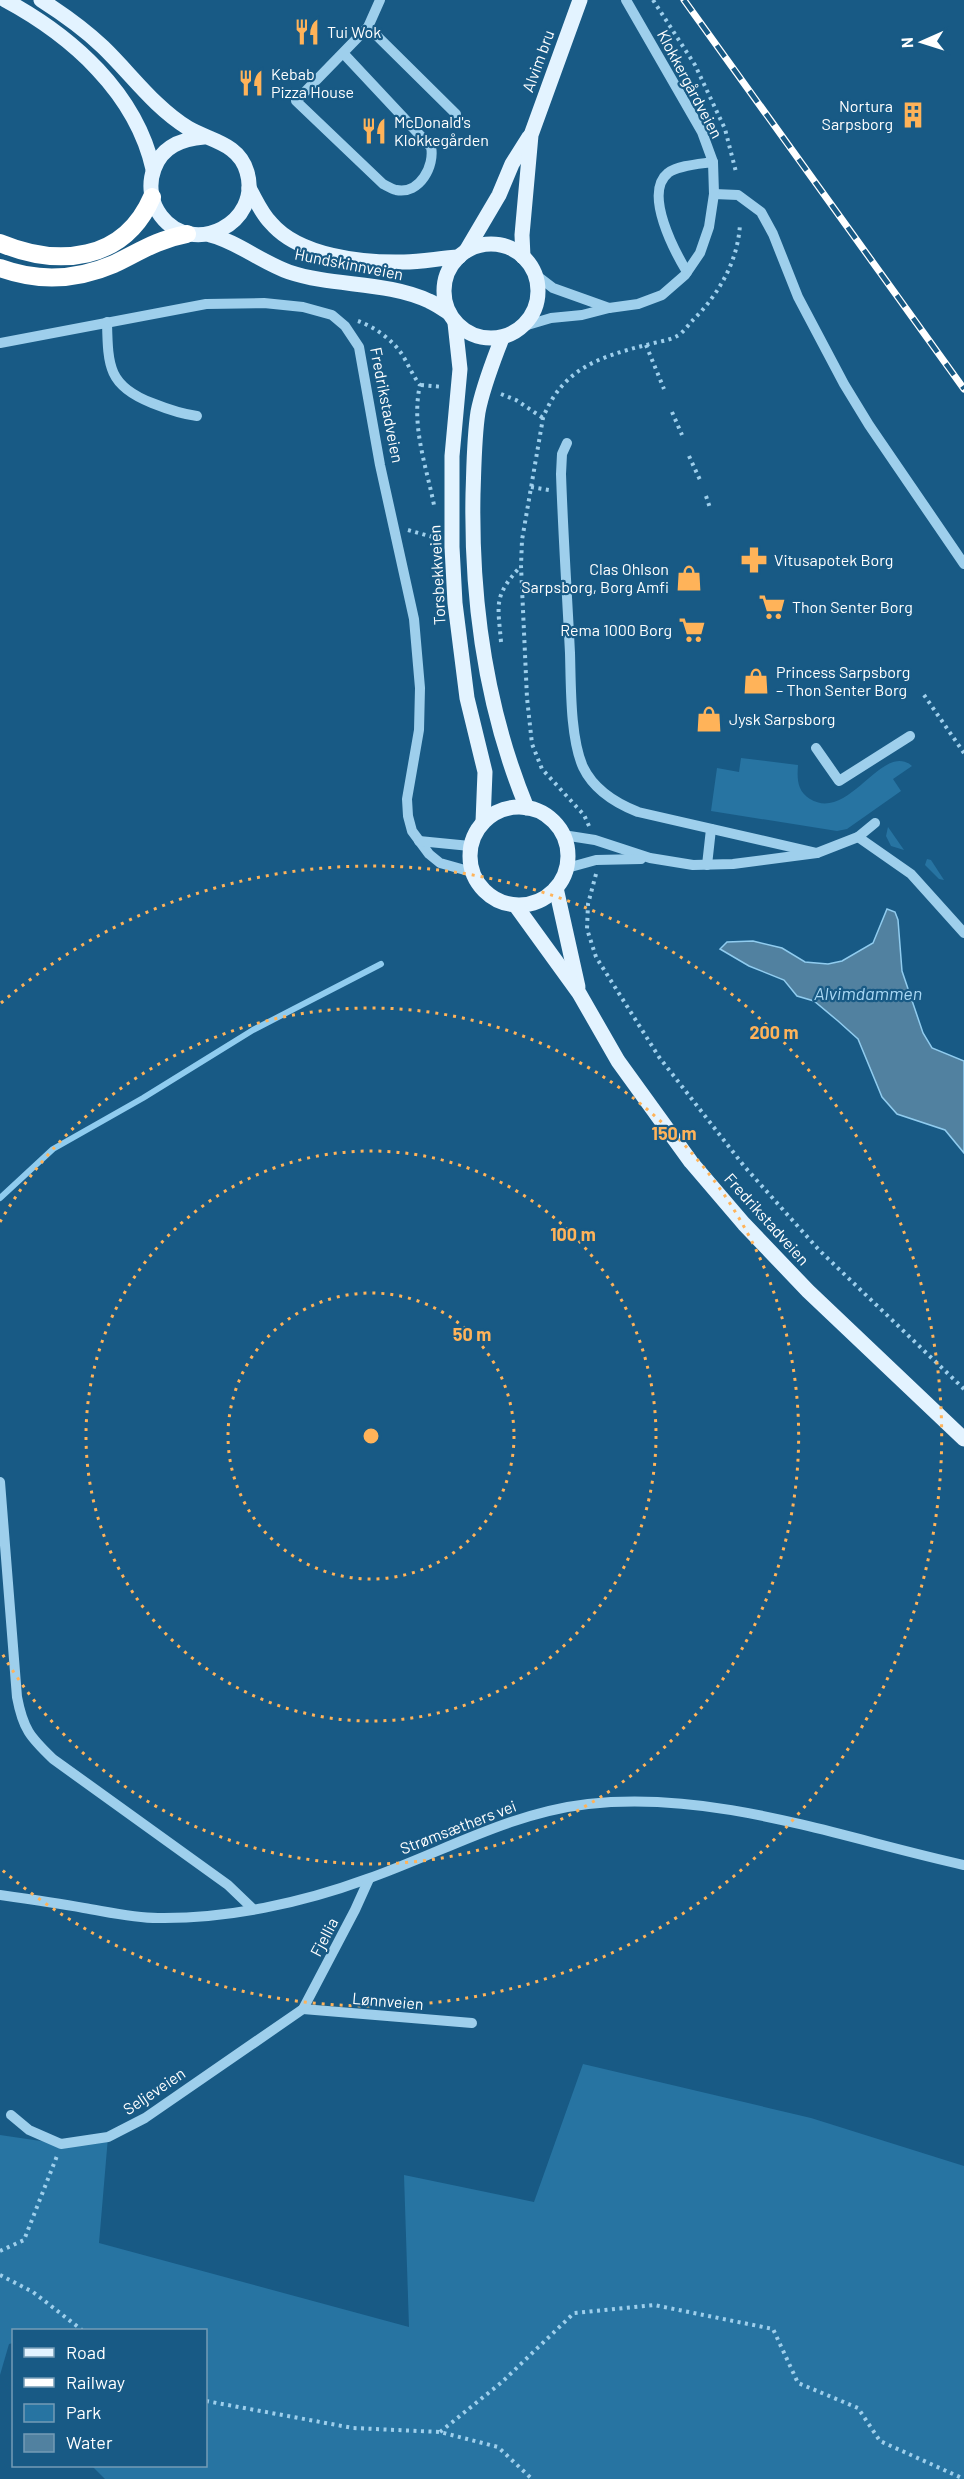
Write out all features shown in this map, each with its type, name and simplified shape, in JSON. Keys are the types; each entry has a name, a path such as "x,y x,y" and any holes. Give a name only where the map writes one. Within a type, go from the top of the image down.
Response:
{"highway":[{"path":"0,243 19,251 55,258 87,254 120,238 146,209 152,197"},
{"path":"0,268 39,277 84,274 116,263 155,242 187,234"}],"main road":[{"path":"5,0 66,41 114,87 140,129 148,147 153,169"},
{"path":"41,0 102,46 164,110 204,137"},
{"name":"Alvim bru","path":"531,135 580,0"},
{"path":"462,254 487,244 513,249 523,257 536,275 537,302 524,326 502,338 477,337 452,318 444,299 444,283 449,269 462,254 499,195 512,164 531,135"},
{"path":"523,257 522,235 531,135"},
{"path":"204,137 223,142 237,153 247,171 249,188 246,203 238,218 226,228 210,235 187,234 165,221 152,197 150,186 153,169 161,155 186,138 204,137"},
{"name":"Hundskinnveien","path":"249,188 271,224 297,244 322,252 375,261 405,262 462,254"},
{"name":"Hundskinnveien","path":"210,235 224,238 243,251 291,272 403,293 430,301 452,318"},
{"name":"Torsbekkveien","path":"452,318 460,369 452,456 452,547 455,603 467,698 485,772 483,822"},
{"path":"502,338 478,412 473,507 475,569 489,690 510,767 527,808"},
{"path":"527,808 542,813 554,822 563,835 568,851 567,868 556,888 545,898 531,904 516,906 502,903 489,896 479,885 472,872 470,846 483,822 503,810 527,808"},
{"name":"Fredrikstadveien","path":"556,888 579,993"},
{"name":"Fredrikstadveien","path":"516,906 579,993 618,1061 691,1162 808,1291 964,1439"}],"street":[{"path":"343,53 431,147 433,156 429,171 413,187 396,190 382,184 296,100 368,27 380,0"},
{"name":"Klokkergårdveien","path":"524,326 551,318 582,315 638,304 662,295 687,272 700,253 709,228 714,194 713,162 702,132 626,0"},
{"path":"368,27 456,114"},
{"path":"687,272 675,253 667,232 660,208 660,187 668,174 683,167 713,162"},
{"path":"714,194 738,195 761,212 773,234 798,297 844,384 964,564"},
{"name":"Klokkergårdveien","path":"536,275 553,288 609,308"},
{"path":"0,343 206,303 264,303 303,307 332,315 345,326"},
{"path":"107,322 108,351 116,380 126,391 177,413 197,416"},
{"name":"Fredrikstadveien","path":"345,326 359,347 380,465 414,620 420,688 419,730 407,799 412,831 419,842 440,862 472,872"},
{"path":"567,443 562,454 561,474 572,701 576,742 583,766 596,786 616,804 638,812 711,830 817,853"},
{"path":"816,748 839,781 910,736"},
{"path":"567,868 596,860 650,858 707,865 760,862 817,853 858,837 875,823"},
{"path":"707,865 711,830"},
{"path":"563,835 595,840 650,858"},
{"path":"858,837 911,874 964,933"},
{"path":"419,842 470,846"},
{"path":"0,1482 20,1712 31,1738 53,1759 228,1885 252,1908"},
{"name":"Strømsæthers vei","path":"0,1895 156,1918 206,1916 289,1902 369,1879 483,1831 534,1814 584,1804 617,1801 668,1802 755,1814 964,1865"},
{"name":"Fjellia","path":"303,2009 369,1879"},
{"name":"Lønnveien","path":"303,2009 472,2023"},
{"name":"Seljeveien","path":"61,2144 108,2137 145,2118 303,2009"},
{"path":"11,2115 28,2130 61,2144"}],"path":[{"path":"653,0 695,65 725,129 736,172"},
{"path":"703,311 723,282 736,253 740,224"},
{"path":"345,326 354,319 366,324 386,337 403,355 410,372 420,385 444,387"},
{"path":"646,345 664,389"},
{"path":"420,385 416,403 416,420 435,516"},
{"path":"501,394 516,400 543,418"},
{"path":"672,412 682,435"},
{"path":"689,456 700,480"},
{"path":"706,496 710,508"},
{"path":"395,527 436,538"},
{"path":"435,527 437,548"},
{"path":"501,646 498,603 501,591 521,566"},
{"path":"924,695 964,753"},
{"path":"0,2251 24,2240 61,2144"},
{"path":"0,2275 33,2292 79,2329"},
{"path":"440,2432 502,2382 574,2313 654,2305 773,2329 798,2382 858,2408 880,2441 964,2479"},
{"path":"207,2401 353,2428 440,2432 498,2447 532,2479"}],"green space":[{"path":"741,758 798,765 798,780 802,792 810,799 824,803 838,800 852,792 889,764 901,761 912,766 893,779 901,791 847,829 837,831 711,811 717,768 739,772"},
{"path":"888,827 904,850 891,846 886,836"},
{"path":"927,859 931,860 944,880 939,879 925,865"},
{"path":"583,2064 811,2118 964,2166 964,2479 105,2479 93,2467 207,2467 207,2329 12,2329 12,2343 9,2344 0,2375 0,2135 61,2144 108,2137 99,2243 409,2327 404,2175 534,2202"}],"water":[{"name":"Alvimdammen","path":"887,909 895,912 898,920 902,971 923,1033 932,1048 964,1061 964,1153 945,1130 897,1114 882,1097 858,1039 838,1021 814,1001 797,996 784,980 749,966 720,949 727,942 753,941 782,948 805,962 828,964 842,961 873,943"}],"waterway":[{"path":"0,1198 53,1149 143,1098 253,1030 381,964"}],"railway":[{"path":"684,0 964,389"}],"place":[{"name":"Tui Wok","path":"307,32"},
{"name":"Kebab Pizza House","path":"251,83"},
{"name":"Nortura Sarpsborg","path":"913,115"},
{"name":"McDonald's Klokkegården","path":"374,131"},
{"name":"Vitusapotek Borg","path":"754,560"},
{"name":"Clas Ohlson Sarpsborg, Borg Amfi","path":"689,578"},
{"name":"Thon Senter Borg","path":"772,607"},
{"name":"Rema 1000 Borg","path":"692,630"},
{"name":"Princess Sarpsborg – Thon Senter Borg","path":"756,681"},
{"name":"Jysk Sarpsborg","path":"709,719"}]}
